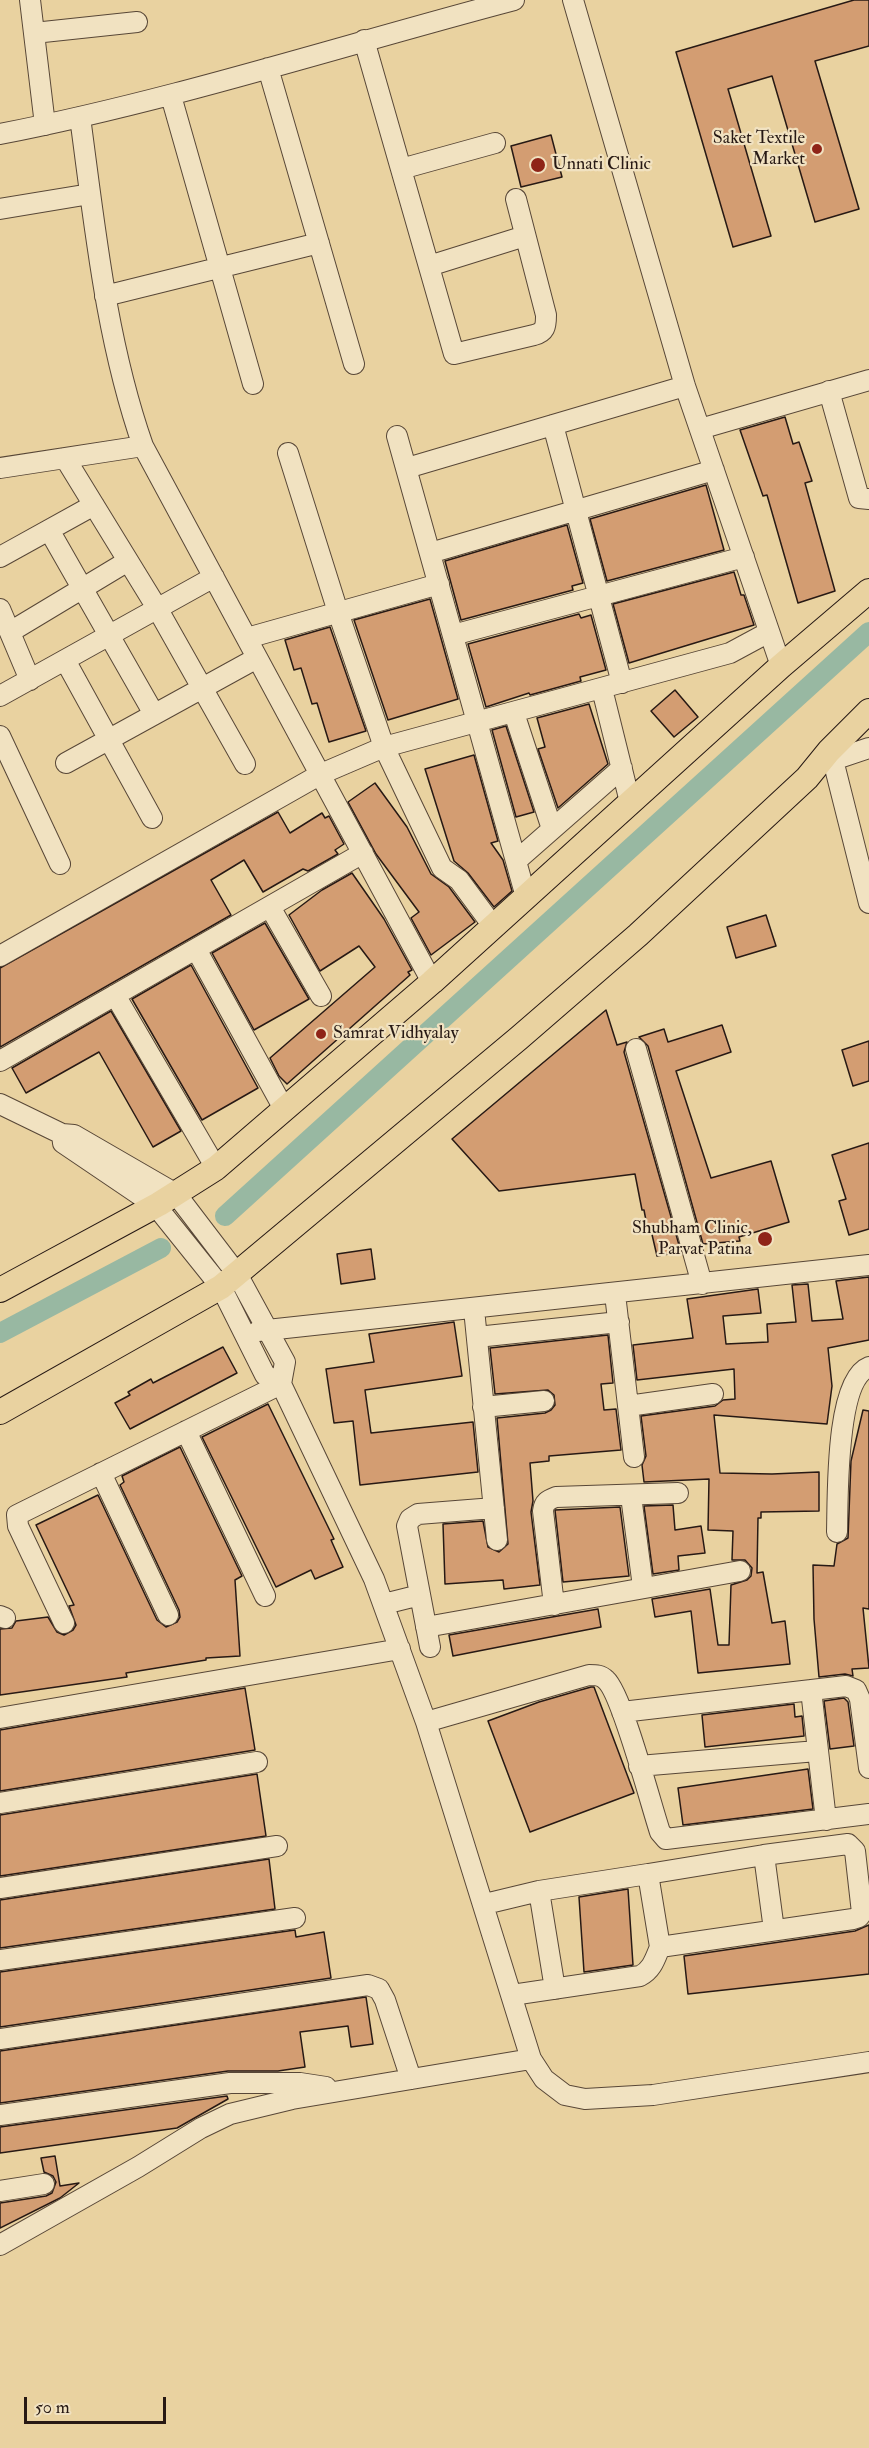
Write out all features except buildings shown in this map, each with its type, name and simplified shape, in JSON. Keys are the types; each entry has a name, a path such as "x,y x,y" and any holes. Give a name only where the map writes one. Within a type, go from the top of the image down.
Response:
{"main road":[{"path":"0,1290 166,1200 216,1168 432,982 780,666 869,591"},
{"path":"0,1413 229,1281 638,935 831,755 869,711"}],"street":[{"path":"30,0 45,126"},
{"path":"0,134 45,126 171,96 364,40 514,0"},
{"path":"573,0 685,386 780,666"},
{"path":"34,33 136,22"},
{"path":"364,40 454,354 534,336 542,333 546,327 546,315 516,199"},
{"path":"268,68 354,364"},
{"path":"171,96 253,384"},
{"path":"80,117 105,296 131,412 143,446 432,982"},
{"path":"401,169 495,143"},
{"path":"0,208 90,194"},
{"path":"429,266 525,236"},
{"path":"105,296 319,243"},
{"path":"700,429 869,380"},
{"path":"407,468 685,386"},
{"path":"829,391 859,498 869,499"},
{"path":"553,425 622,683"},
{"path":"397,436 526,897"},
{"path":"0,468 143,446"},
{"path":"288,453 338,612 384,747 442,868 459,880 493,926"},
{"path":"65,458 157,608 245,764"},
{"path":"430,553 714,471"},
{"path":"0,557 94,505"},
{"path":"49,530 154,714"},
{"path":"453,635 744,557"},
{"path":"9,632 128,561"},
{"path":"0,696 214,577"},
{"path":"247,638 439,584"},
{"path":"0,609 30,680"},
{"path":"0,956 321,774 384,747 478,724 730,653 769,632"},
{"path":"66,763 257,657"},
{"path":"65,660 152,818"},
{"path":"602,689 630,802"},
{"path":"514,713 552,829"},
{"path":"0,736 9,774 60,864"},
{"path":"869,748 831,755 869,903"},
{"path":"516,861 622,768"},
{"path":"0,1061 363,853"},
{"path":"270,907 321,996"},
{"path":"196,949 284,1109"},
{"path":"115,995 216,1168"},
{"path":"636,1049 702,1284"},
{"path":"0,1104 62,1134 63,1143 166,1200 268,1331 285,1362 281,1384"},
{"path":"244,1330 268,1331 869,1265"},
{"path":"229,1281 244,1330 265,1375 281,1384 384,1604 426,1722 531,2059 544,2079 565,2095 585,2099 654,2095 869,2062"},
{"path":"615,1294 634,1457"},
{"path":"474,1309 497,1540"},
{"path":"477,1337 619,1322"},
{"path":"837,1532 841,1425 854,1380 869,1367"},
{"path":"64,1623 18,1526 17,1515 281,1384"},
{"path":"628,1406 713,1394"},
{"path":"483,1407 544,1401"},
{"path":"186,1431 265,1596"},
{"path":"101,1473 168,1615"},
{"path":"554,1605 544,1504 556,1497 678,1493"},
{"path":"631,1496 643,1587"},
{"path":"430,1647 407,1526 410,1519 418,1514 494,1508"},
{"path":"426,1627 740,1571"},
{"path":"384,1604 420,1595"},
{"path":"0,1718 400,1648"},
{"path":"426,1722 589,1675 599,1675 607,1680 622,1712 660,1833 666,1839 869,1814"},
{"path":"622,1712 846,1686 856,1690 860,1699 869,1768"},
{"path":"811,1690 825,1820"},
{"path":"639,1766 818,1750"},
{"path":"0,1803 257,1762"},
{"path":"484,1904 539,1891 764,1855 842,1844 853,1846 862,1909 860,1916 853,1919 660,1947"},
{"path":"0,1888 277,1846"},
{"path":"764,1855 774,1930"},
{"path":"512,1995 640,1976 646,1973 653,1964 660,1947 648,1874"},
{"path":"539,1891 555,1989"},
{"path":"0,1960 295,1918"},
{"path":"0,2039 368,1985 379,1989 385,2000 411,2079"},
{"path":"0,2245 138,2167 201,2128 230,2114 292,2099 531,2059"},
{"path":"0,2115 230,2083 300,2083 344,2090"},
{"path":"0,2191 44,2184"}],"waterway":[{"path":"225,1216 869,632"},
{"path":"0,1333 161,1248"}],"place":[{"name":"Saket Textile Market","path":"817,149"},
{"name":"Unnati Clinic","path":"538,165"},
{"name":"Samrat Vidhyalay","path":"321,1034"},
{"name":"Shubham Clinic, Parvat Patina","path":"765,1239"}]}
